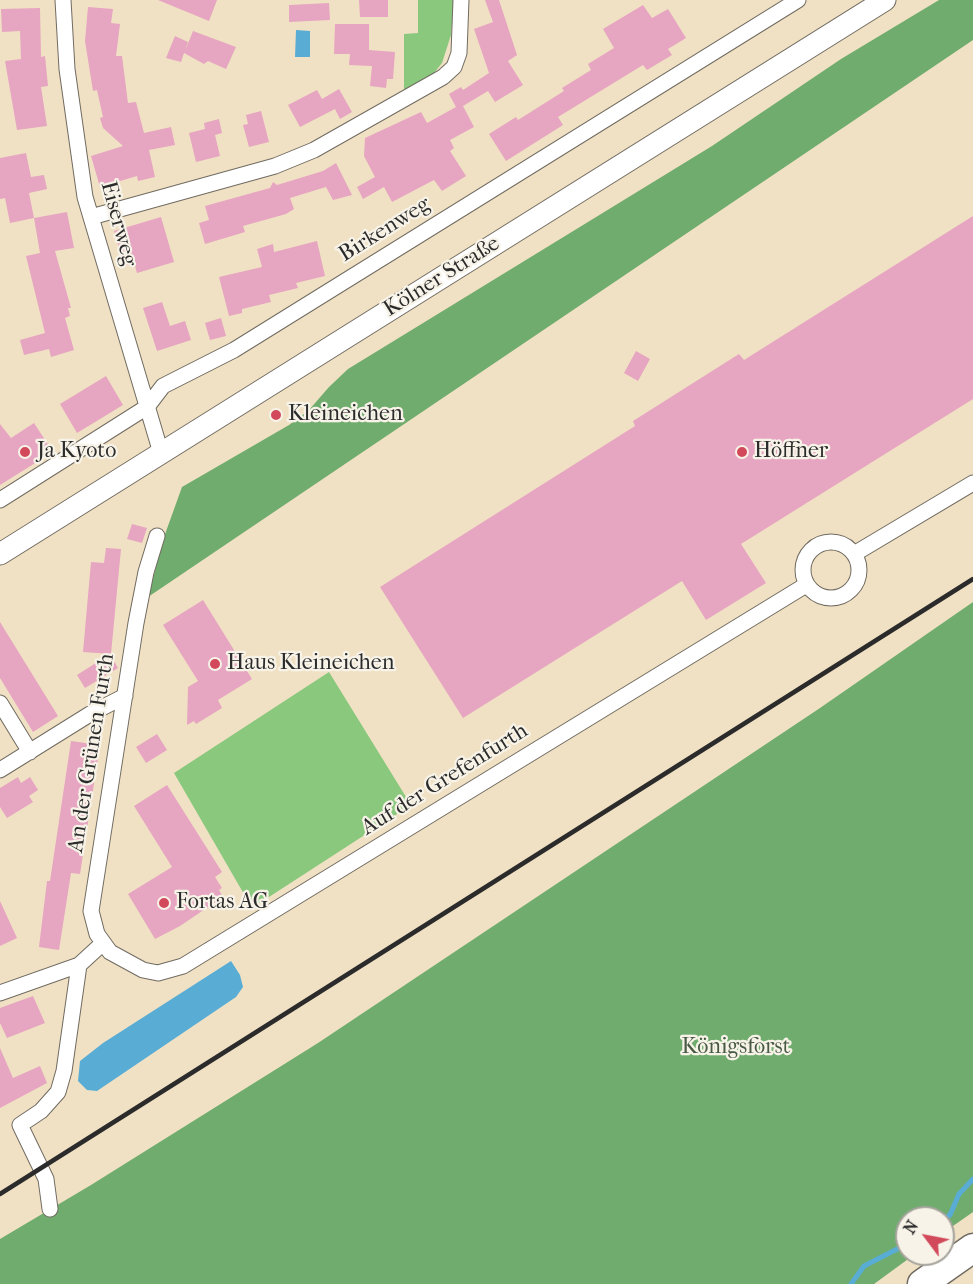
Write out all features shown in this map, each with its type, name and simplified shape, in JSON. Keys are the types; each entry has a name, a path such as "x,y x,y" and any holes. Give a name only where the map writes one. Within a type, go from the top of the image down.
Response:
{"highway":[{"path":"922,1284 973,1248"}],"main road":[{"name":"Kölner Straße","path":"0,554 885,0"}],"street":[{"name":"Eiserweg","path":"63,0 67,69 85,197 161,453"},
{"path":"91,217 275,166 314,150 442,77 454,67 459,53 461,0"},
{"name":"Birkenweg","path":"0,500 147,407 163,386 234,350 798,0"},
{"path":"855,554 973,483"},
{"name":"An der Grünen Furth","path":"103,943 93,925 91,896 146,572 157,537"},
{"path":"834,542 849,548 855,554 860,572 858,581 846,595 829,599 820,597 806,585 802,568 810,551 816,546 834,542"},
{"name":"Auf der Grefenfurth","path":"103,943 110,952 143,970 158,973 183,966 806,585"},
{"path":"0,770 125,696"},
{"path":"0,703 30,752"},
{"path":"0,993 79,965 103,943"},
{"path":"50,1209 46,1179 20,1125 41,1111 58,1092 64,1071 79,965"}],"green space":[{"path":"418,0 454,0 451,35 442,63 434,73 404,90 404,34 418,33"},
{"path":"939,0 973,0 973,40 148,597 164,537 182,487 289,425 309,410 348,369 712,146 841,59"},
{"name":"Königsforst","path":"973,602 973,1212 955,1225 955,1206 895,1206 895,1266 899,1266 874,1284 0,1284 0,1239 318,1043 820,708"},
{"path":"329,672 411,805 252,908 174,773"}],"water":[{"path":"296,30 310,31 310,57 295,57"},
{"path":"231,961 240,975 243,987 236,997 97,1091 87,1090 78,1081 80,1061 103,1043"}],"building":[{"path":"158,0 217,0 209,21"},
{"path":"359,0 388,0 388,17 360,17"},
{"path":"485,0 499,0 517,55 508,61 523,85 495,102 488,91 463,106 474,127 450,140 454,148 450,151 466,176 442,191 434,180 392,202 384,187 363,199 357,187 375,177 364,156 365,138 421,112 427,123 456,107 449,94 461,87 463,90 489,73 474,29 493,22"},
{"path":"329,3 330,20 289,22 289,5"},
{"path":"643,5 652,18 668,9 686,38 668,49 672,55 647,70 643,65 558,117 563,125 506,161 489,134 516,117 518,120 564,91 562,88 591,70 588,64 614,48 603,29"},
{"path":"88,7 113,9 111,23 120,24 116,56 122,56 128,103 136,102 144,133 171,127 175,145 149,150 155,177 138,181 137,176 100,187 91,156 123,146 103,128 97,90 93,91 85,41"},
{"path":"40,8 41,57 45,56 48,86 41,87 47,126 17,130 5,61 21,59 20,31 2,32 1,9"},
{"path":"335,24 369,24 369,50 395,52 393,79 387,79 386,88 370,86 372,66 349,65 350,54 334,54"},
{"path":"193,31 236,47 226,69 208,61 204,64 184,53 181,62 166,58 175,36 188,42 185,51"},
{"path":"339,89 352,112 340,119 335,109 300,127 288,105 317,90 322,99"},
{"path":"261,111 269,142 249,147 243,125 248,124 246,115"},
{"path":"219,119 222,133 215,135 220,156 196,162 189,133 205,129 204,123"},
{"path":"26,153 31,177 44,175 47,189 29,193 34,218 10,223 5,198 0,199 0,158"},
{"path":"336,163 352,195 333,200 326,187 290,198 294,209 286,214 243,226 245,232 205,244 199,223 209,220 205,206 270,188 273,182 277,185 323,171"},
{"path":"67,212 74,248 55,251 71,308 68,308 70,316 65,318 74,350 51,357 49,349 24,355 20,340 45,333 26,256 40,253 34,218"},
{"name":"Höffner","path":"973,216 973,399 741,544 766,583 706,620 682,581 463,718 380,587 635,426 633,421 739,354 744,360"},
{"path":"161,217 174,262 137,273 134,263 124,266 114,231"},
{"path":"317,241 325,276 296,283 298,288 269,295 271,302 242,309 242,313 229,316 219,277 262,267 257,249 273,244 274,252"},
{"path":"162,302 170,326 185,321 191,340 157,351 143,308"},
{"path":"221,318 226,336 210,340 205,323"},
{"path":"636,351 650,359 638,381 624,373"},
{"path":"106,376 123,405 77,433 60,404"},
{"path":"34,423 53,452 0,485 0,424 11,438"},
{"path":"132,524 147,528 142,543 127,539"},
{"path":"106,548 121,549 111,654 83,652 91,562 104,563"},
{"name":"Haus Kleineichen","path":"203,600 252,679 218,700 222,708 196,724 194,721 187,725 188,687 198,681 163,625"},
{"path":"0,622 58,716 33,732 0,678"},
{"path":"110,654 118,668 85,688 77,675"},
{"path":"157,734 167,750 146,763 136,747"},
{"path":"71,741 100,745 80,874 71,873 59,950 39,947 47,881 50,881"},
{"path":"18,777 21,783 30,777 38,790 29,796 33,802 7,818 0,807 0,788"},
{"path":"167,785 222,872 215,877 222,888 219,890 223,897 180,926 155,939 128,894 172,867 134,806"},
{"path":"0,901 17,938 0,946"},
{"path":"33,996 45,1023 7,1038 0,1023 0,1008"},
{"path":"0,1048 13,1078 40,1066 47,1083 0,1108"}],"waterway":[{"path":"954,1206 959,1194 973,1179"},
{"path":"851,1284 864,1266 895,1250"}],"railway":[{"path":"0,1194 973,579"}],"place":[{"name":"Kleineichen","path":"276,415"},
{"name":"Ja Kyoto","path":"25,452"},
{"name":"Höffner","path":"742,452"},
{"name":"Haus Kleineichen","path":"215,664"},
{"name":"Fortas AG","path":"164,903"}]}
